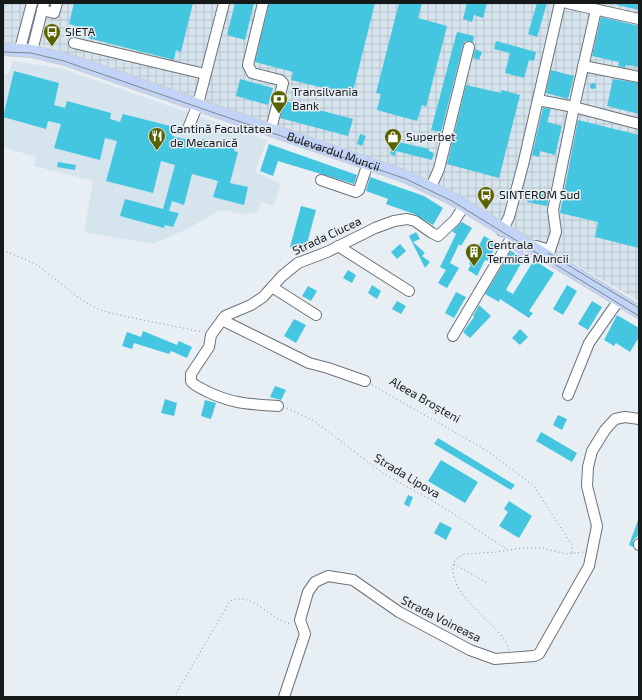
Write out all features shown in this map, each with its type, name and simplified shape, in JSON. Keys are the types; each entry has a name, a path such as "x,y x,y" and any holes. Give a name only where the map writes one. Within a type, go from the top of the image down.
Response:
{"main road":[{"name":"Bulevardul Muncii","path":"3,49 26,50 66,59 368,163 431,187 639,312"}],"street":[{"path":"26,50 32,3"},
{"path":"26,50 43,6 54,13 57,3"},
{"path":"189,126 198,104 224,3"},
{"path":"262,3 248,65 252,73 280,80 283,83 271,129"},
{"path":"453,336 506,232 560,3"},
{"path":"567,3 639,19"},
{"path":"535,249 536,246 550,250 556,237 553,210 596,10"},
{"path":"74,43 205,74"},
{"path":"431,187 439,169 469,47"},
{"path":"583,66 639,77"},
{"path":"538,100 574,107 639,124"},
{"path":"321,180 356,192 359,190 368,163"},
{"name":"Strada Ciucea","path":"278,406 257,406 232,402 192,384 192,374 209,347 211,337 222,320 229,313 257,302 298,263 375,228 401,220 415,220 438,236 454,220 464,206"},
{"path":"338,246 409,291"},
{"path":"272,288 316,315"},
{"path":"568,395 589,344 619,300"},
{"path":"222,320 309,363 328,368 365,382"},
{"path":"505,658 534,656 543,650 586,575 596,537 596,520 590,503 588,486 588,467 592,451 605,430 615,419 624,417 639,419"},
{"name":"Strada Voineasa","path":"284,697 305,634 300,621 308,592 315,582 328,576 343,577 353,580 399,612 456,644 495,659 505,658"}],"path":[{"path":"3,250 44,268 83,301 100,310 211,337"},
{"name":"Aleea Broșteni","path":"365,382 486,450 534,486 572,545 572,554"},
{"name":"Strada Lipova","path":"278,406 294,411 314,421 384,474 440,505 508,550"},
{"path":"488,584 454,564 459,556 464,554 533,547 572,554 585,551"},
{"name":"Strada Voineasa","path":"454,564 454,576 463,594 507,645 508,652 505,658"},
{"path":"174,697 230,601 238,599 252,602 287,624 295,624 300,621"}],"shaded area":[{"path":"3,3 639,3 639,301 459,197 343,147 40,44 3,45"},
{"path":"13,61 63,69 267,140 255,172 281,184 274,206 261,202 258,212 244,214 220,210 187,229 153,244 84,232 93,181 34,166 36,157 3,147 3,62 4,73 8,74"},
{"path":"513,244 531,256 529,260 509,248"}],"building":[{"path":"74,3 193,3 181,52 176,50 174,60 88,38 90,30 69,24"},
{"path":"235,3 254,3 245,40 227,35"},
{"path":"269,3 375,3 352,95 291,80 293,72 255,62"},
{"path":"399,3 422,3 418,18 447,26 426,107 422,105 417,121 377,110 381,94 376,93"},
{"path":"467,3 487,3 483,18 474,15 472,22 463,19"},
{"path":"537,3 547,3 537,37 528,34"},
{"path":"617,3 639,3 639,10 617,5"},
{"path":"601,17 639,26 639,67 626,65 625,68 618,66 619,62 592,56"},
{"path":"457,32 474,36 473,42 465,41 463,45 441,132 431,130"},
{"path":"496,41 536,52 534,61 529,60 524,78 505,73 510,53 494,49"},
{"path":"475,49 482,52 479,60 473,58"},
{"path":"551,70 574,76 568,99 546,93"},
{"path":"14,71 59,83 54,105 65,108 67,101 111,113 110,119 120,122 123,114 174,127 172,136 201,143 202,139 235,147 234,151 238,152 230,183 248,187 244,205 213,197 218,181 192,174 184,205 172,201 169,211 179,213 173,227 165,225 164,228 120,216 125,199 163,209 175,165 161,161 153,193 106,181 117,141 105,138 100,160 54,148 61,124 48,121 46,129 3,117"},
{"path":"240,79 273,88 268,105 236,96"},
{"path":"613,79 639,83 639,114 607,106"},
{"path":"593,83 596,86 593,89 590,86"},
{"path":"466,85 501,93 502,90 520,95 499,178 447,164"},
{"path":"285,101 353,119 348,136 280,118"},
{"path":"543,108 551,109 547,122 562,126 555,155 540,151 539,157 532,155"},
{"path":"578,120 639,135 639,248 595,237 598,222 560,213"},
{"path":"360,134 366,136 362,146 357,144"},
{"path":"394,141 429,149 429,151 434,153 432,160 396,151 395,156 390,154"},
{"path":"269,144 357,175 354,184 278,161 273,176 260,171"},
{"path":"58,162 76,165 75,170 57,167"},
{"path":"370,177 424,196 443,208 433,225 414,214 386,204 388,199 366,191"},
{"path":"530,191 549,195 547,206 527,202"},
{"path":"301,206 316,210 305,251 290,247"},
{"path":"462,222 472,228 461,246 459,244 450,263 459,268 447,288 438,283 446,270 440,267 456,234 452,231"},
{"path":"416,232 420,239 413,242 425,253 422,256 430,262 425,268 409,236"},
{"path":"484,236 498,244 487,261 485,260 477,276 468,270 471,265 469,264"},
{"path":"400,244 406,251 397,259 391,252"},
{"path":"511,251 524,258 506,290 513,294 534,260 554,273 529,311 533,313 529,318 500,299 499,302 485,294"},
{"path":"348,270 356,275 352,283 343,278"},
{"path":"372,285 381,291 377,299 368,293"},
{"path":"567,285 577,291 563,315 553,309"},
{"path":"308,286 317,291 311,301 302,296"},
{"path":"456,292 466,297 454,318 445,313"},
{"path":"397,301 406,306 401,314 392,309"},
{"path":"592,301 602,307 588,330 578,324"},
{"path":"479,305 491,316 470,338 463,332 474,317 473,316"},
{"path":"617,315 639,328 639,337 630,352 616,343 614,346 604,340"},
{"path":"294,319 306,325 296,343 284,336"},
{"path":"520,329 528,337 520,345 512,338"},
{"path":"143,331 177,345 179,341 192,347 187,358 171,351 169,354 134,343 132,349 122,346 127,332 141,337"},
{"path":"275,386 286,390 281,400 270,397"},
{"path":"165,399 177,403 174,416 161,413"},
{"path":"205,400 216,403 211,419 201,416"},
{"path":"558,415 567,419 562,430 553,425"},
{"path":"541,432 577,453 572,462 536,441"},
{"path":"438,438 515,485 511,490 434,444"},
{"path":"441,460 478,482 465,503 428,481"},
{"path":"408,495 413,497 409,507 404,504"},
{"path":"509,501 532,516 519,538 499,526 508,512 504,509"},
{"path":"638,520 639,534 633,541 633,547 629,545"},
{"path":"440,522 452,528 446,540 434,533"}],"tram line":[{"path":"3,52 31,53 64,61 406,179 452,201 639,316"},
{"path":"548,253 639,308"}],"place":[{"name":"SIETA","path":"52,47"},
{"name":"Transilvania Bank","path":"279,114"},
{"name":"Cantină Facultatea de Mecanică","path":"157,151"},
{"name":"Superbet","path":"393,152"},
{"name":"SINTEROM Sud","path":"486,210"},
{"name":"Centrala Termică Muncii","path":"474,267"}]}
